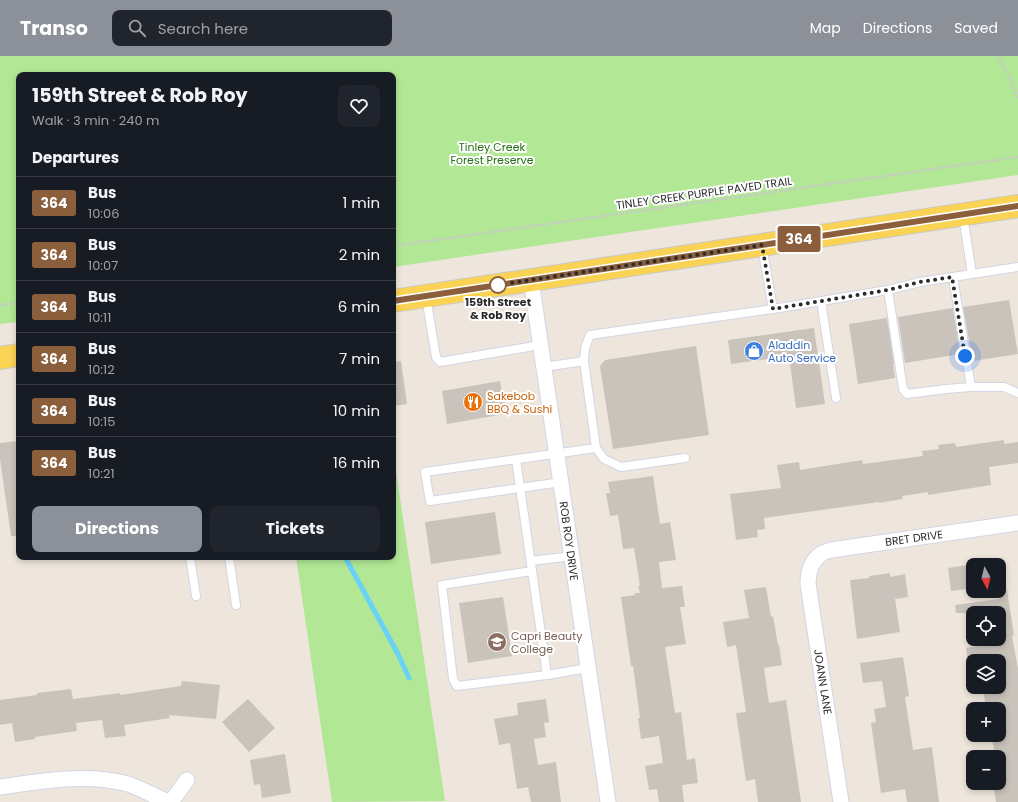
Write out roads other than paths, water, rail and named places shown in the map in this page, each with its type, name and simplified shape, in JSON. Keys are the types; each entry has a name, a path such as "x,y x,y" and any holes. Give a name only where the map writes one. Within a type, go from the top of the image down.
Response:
{"main road":[{"path":"396,301 1018,206"},
{"path":"0,358 16,355"}],"street":[{"name":"ROB ROY DRIVE","path":"531,280 608,802"},
{"name":"BRET DRIVE","path":"813,562 821,554 831,550 1018,523"},
{"name":"JOANN LANE","path":"813,562 809,572 808,584 841,802"},
{"path":"0,787 53,779 92,778 129,785 168,802"},
{"path":"171,802 187,780"}],"lane":[{"path":"963,214 972,274"},
{"path":"762,245 773,309"},
{"path":"685,458 621,468 604,459 596,448 584,360 585,348 590,335 773,309 888,290 920,282 1018,267"},
{"path":"952,277 971,387"},
{"path":"888,290 903,390 907,394 971,387 1004,387 1018,393"},
{"path":"426,296 436,357 440,362 540,345"},
{"path":"821,301 836,398"},
{"path":"544,367 584,360"},
{"path":"561,482 430,501 425,472 596,448"},
{"path":"516,459 547,676"},
{"path":"531,562 572,556"},
{"path":"190,560 196,596"},
{"path":"229,560 236,606"},
{"path":"532,571 442,585 454,679 457,686 547,676 588,668"}],"waterway":[{"path":"347,560 398,654 409,678"}],"place":[{"name":"159th Street & Rob Roy","path":"498,285"},
{"name":"Aladdin Auto Service","path":"754,351"},
{"name":"Sakebob BBQ & Sushi","path":"473,402"},
{"name":"Capri Beauty College","path":"497,642"}],"park label":[{"name":"Tinley Creek Forest Preserve","path":"492,153"}]}
